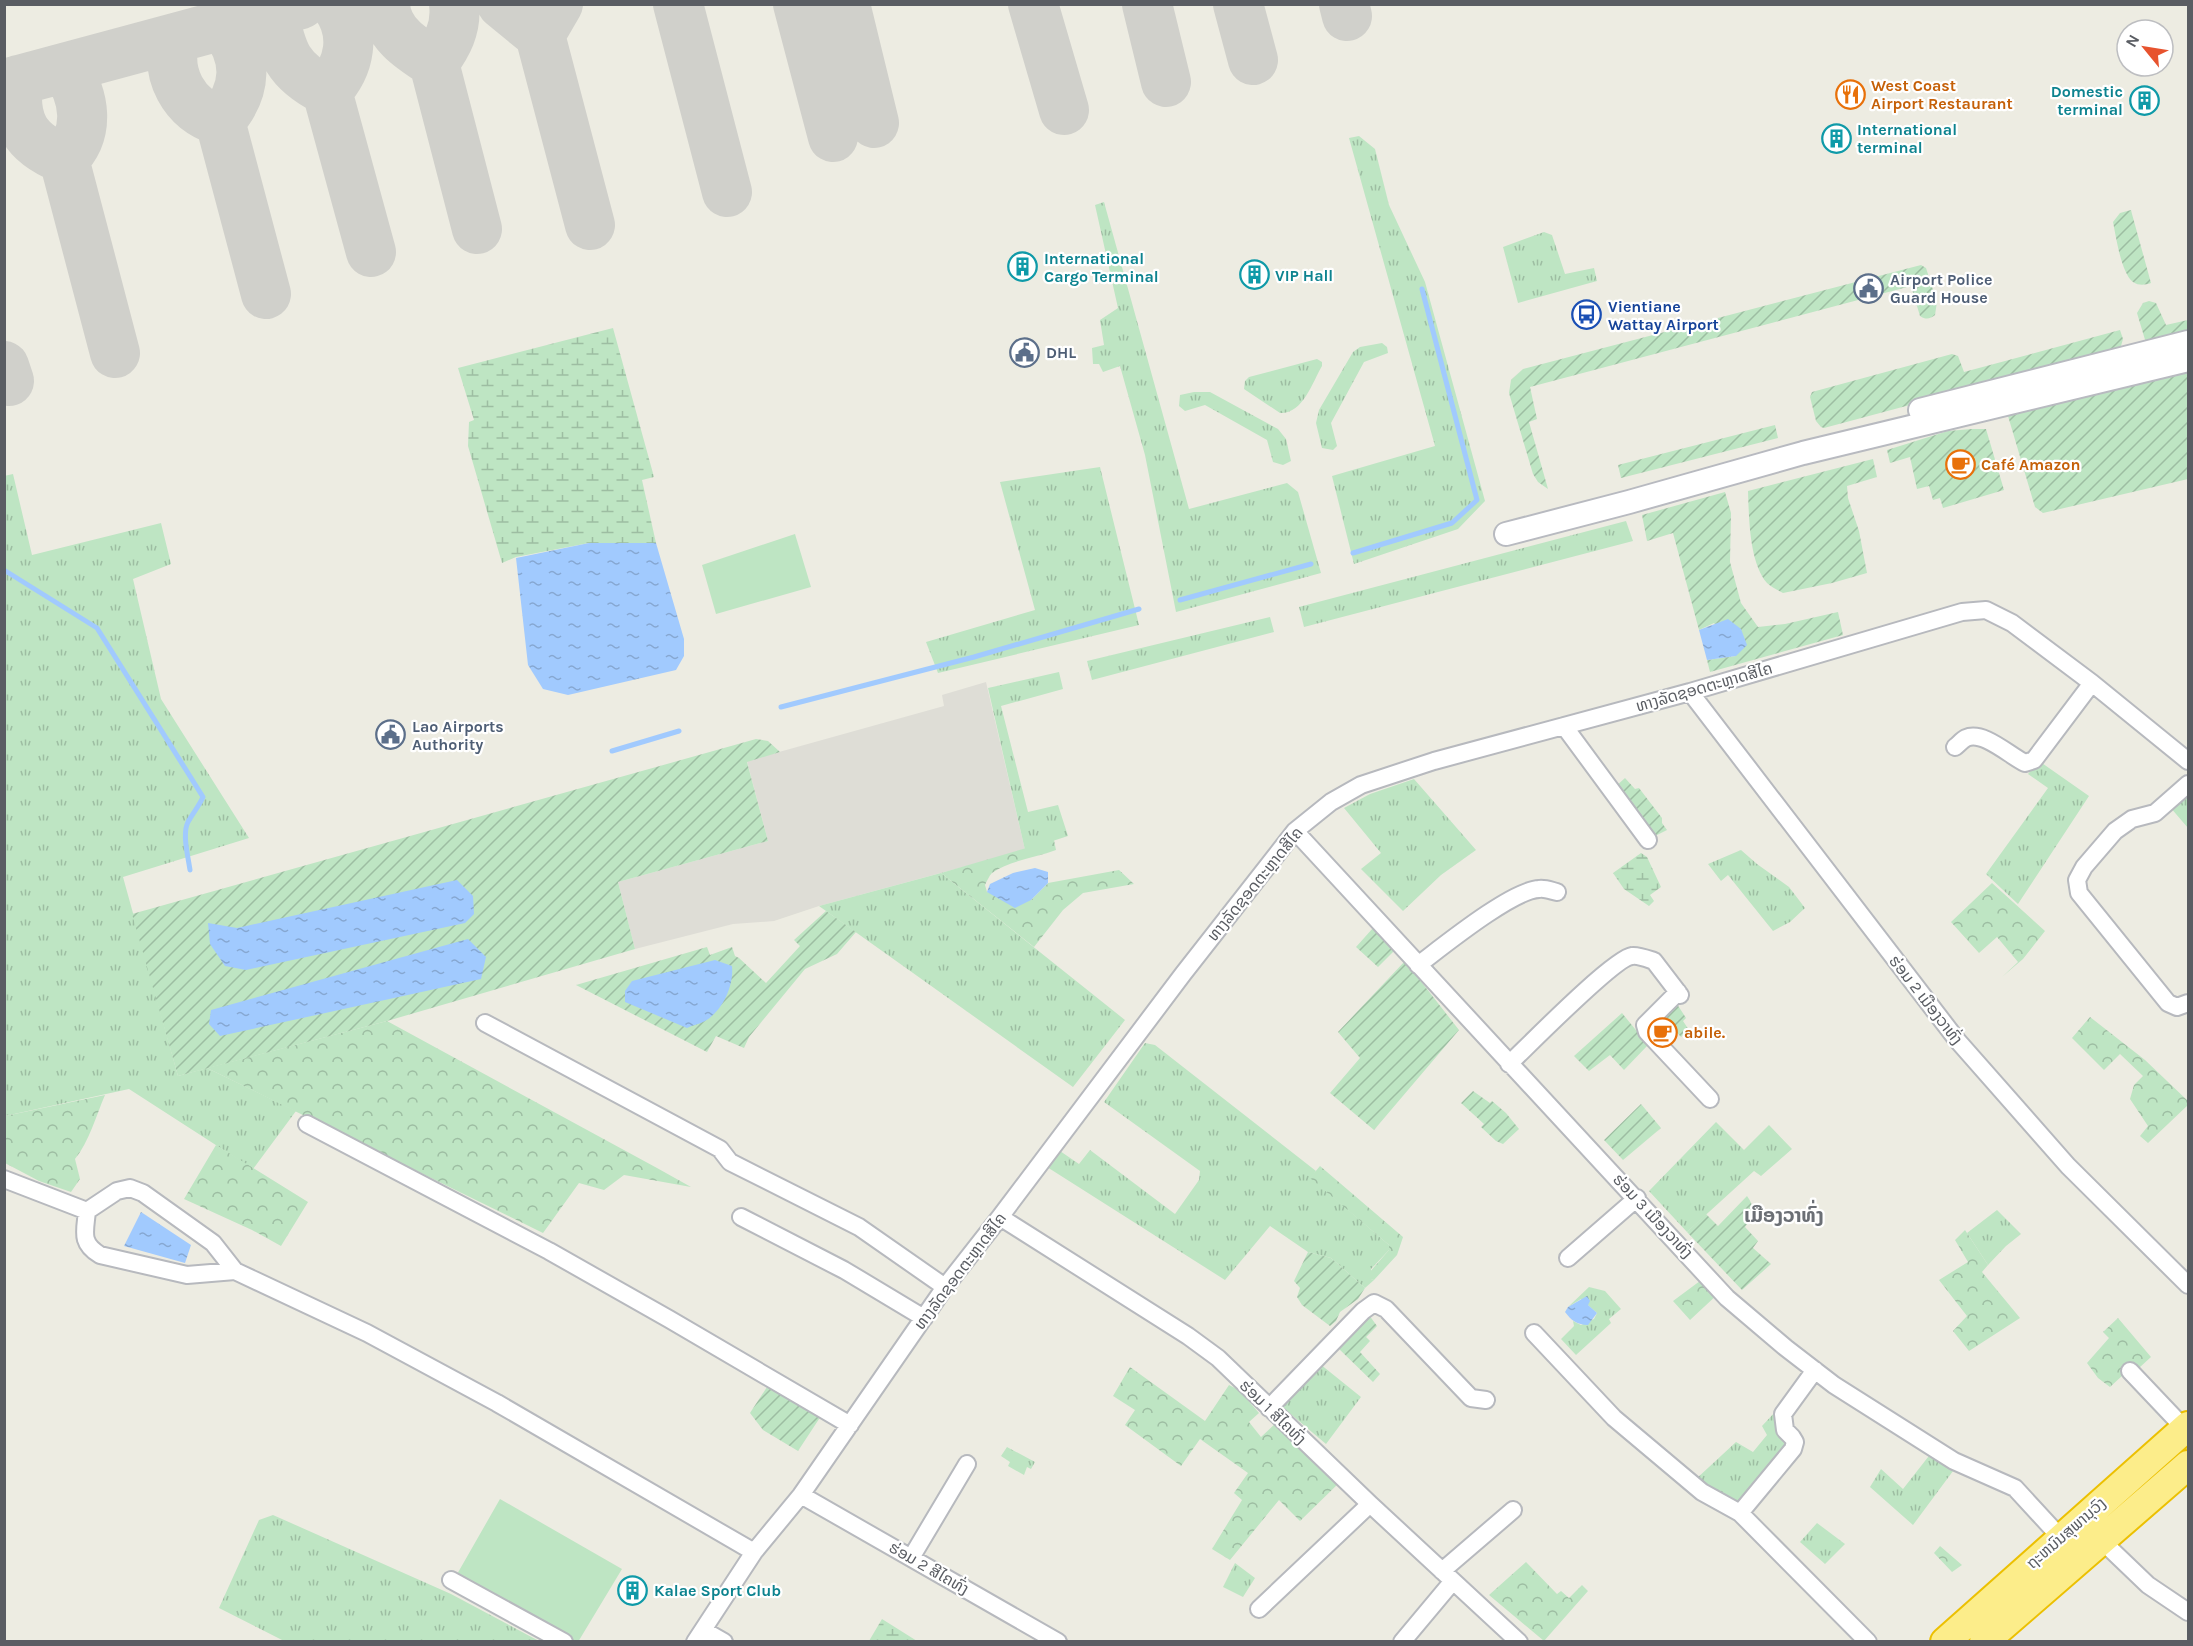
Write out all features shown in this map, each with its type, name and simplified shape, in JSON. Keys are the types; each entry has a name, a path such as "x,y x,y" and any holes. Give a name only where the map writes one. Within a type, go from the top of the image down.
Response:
{"highway":[{"name":"ຖະຫນົນສຸພານຸວົງ","path":"1944,1641 2187,1428"},
{"name":"ຖະຫນົນສຸພານຸວົງ","path":"1984,1641 2188,1465"}],"street":[{"path":"1551,522 1581,501 1822,435 2188,342"},
{"path":"1506,534 1803,453 2188,360"},
{"name":"ທາງລັດຊອດຕະຫຼາດສີໄຄ","path":"699,1636 754,1552 801,1495 945,1287 1295,831 1331,802 1361,785 1434,761 1690,692 1962,612 1986,610 2012,623 2092,683 2188,761"},
{"path":"1955,747 1966,738 1976,736 1993,742 2025,763 2034,760 2092,683"},
{"name":"ຮ່ອມ 2 ເມືອງວາທົ່ງ","path":"1690,692 1957,1040 2068,1166 2188,1285"},
{"path":"1564,726 1648,840"},
{"path":"2188,784 2155,813 2132,819 2115,831 2084,867 2077,880 2079,893 2168,1003 2177,1007 2188,1003"},
{"name":"ຮ່ອມ 3 ເມືອງວາທົ່ງ","path":"1295,831 1509,1064 1637,1198 1727,1298 1834,1385 1954,1461 2015,1488 2061,1538"},
{"path":"1418,965 1482,918 1520,895 1539,889 1557,892"},
{"path":"1509,1064 1591,986 1622,961 1632,956 1654,961 1679,993 1645,1025 1647,1032 1710,1100"},
{"path":"485,1023 720,1149 730,1162 859,1227 945,1287"},
{"path":"306,1124 549,1251 669,1318 850,1425"},
{"path":"4,1179 87,1211"},
{"path":"87,1211 117,1191 130,1188 142,1193 213,1243 235,1271 367,1333 498,1403 754,1552"},
{"path":"1568,1258 1637,1198"},
{"path":"87,1211 85,1240 90,1249 100,1255 188,1275 235,1271"},
{"path":"741,1217 844,1270 924,1318"},
{"name":"ຮ່ອມ 1 ສີໄຄທົ່ງ","path":"1000,1217 1218,1358 1370,1504 1519,1641"},
{"path":"1269,1408 1362,1311 1374,1303 1386,1309 1471,1398 1486,1400"},
{"path":"1534,1333 1614,1418 1701,1492 1740,1513 1868,1641"},
{"path":"1740,1513 1793,1449 1795,1442 1785,1430 1783,1414 1815,1370"},
{"path":"2130,1371 2187,1428"},
{"path":"911,1558 967,1464"},
{"name":"ຮ່ອມ 2 ສີໄຄທົ່ງ","path":"801,1495 1058,1641"},
{"path":"1259,1609 1370,1504"},
{"path":"1402,1641 1447,1576 1513,1510"},
{"path":"2101,1540 2148,1585 2188,1612"},
{"path":"451,1580 564,1641"},
{"path":"699,1636 724,1641"}],"shaded area":[{"path":"986,682 1025,850 819,906 774,921 733,924 635,949 618,882 768,841 747,761 944,706 942,695"}],"green space":[{"path":"1359,136 1375,149 1389,205 1425,282 1485,501 1458,529 1354,564 1332,476 1435,446 1349,138"},
{"path":"1104,202 1189,509 1287,483 1298,492 1321,573 1176,612 1145,455 1120,366 1103,372 1099,364 1093,364 1092,348 1104,345 1100,320 1118,308 1095,205"},
{"path":"2131,210 2151,283 2140,285 2133,282 2125,271 2117,245 2113,222 2120,213"},
{"path":"1544,232 1552,235 1565,274 1594,268 1597,281 1518,303 1503,247"},
{"path":"1921,265 1926,268 1937,302 1935,315 1930,318 1920,316 1911,286 1530,387 1537,419 1529,422 1548,489 1538,482 1533,474 1509,393 1511,380 1523,369"},
{"path":"2149,301 2156,303 2166,325 2188,320 2188,331 2146,343 2137,313 2143,303"},
{"path":"613,328 654,477 642,480 656,543 589,543 516,557 502,563 468,446 469,422 474,420 458,368"},
{"path":"2120,330 2123,339 2121,346 2111,351 1824,428 1816,421 1810,397 1812,392 1952,354 1958,356 1964,372"},
{"path":"1382,343 1387,347 1388,353 1364,362 1331,423 1337,446 1333,450 1322,448 1316,423 1319,410 1353,352 1360,347"},
{"path":"1317,359 1322,362 1322,366 1310,389 1301,403 1288,412 1280,413 1244,389 1245,381 1249,377"},
{"path":"2188,371 2188,479 2043,513 2035,507 2008,416"},
{"path":"1210,392 1278,429 1286,439 1291,461 1283,465 1273,462 1267,440 1205,405 1185,411 1179,406 1180,395"},
{"path":"1775,425 1778,438 1621,478 1618,465"},
{"path":"1986,429 2004,490 1943,508 1940,498 1933,500 1929,486 1917,489 1910,457 1890,463 1887,450 1948,431"},
{"path":"1873,459 1877,477 1847,486 1867,573 1783,593 1767,583 1753,552 1748,491"},
{"path":"1100,467 1139,625 938,673 926,642 1035,610 1000,482"},
{"path":"13,474 32,555 161,523 171,564 133,579 161,699 249,838 123,877 178,1076 207,1068 296,1111 253,1169 129,1089 5,1116 4,476"},
{"path":"1725,492 1731,513 1730,562 1741,603 1758,627 1785,624 1838,612 1843,635 1710,672 1707,660 1736,656 1714,623 1699,630 1673,533 1647,541 1642,515"},
{"path":"1626,521 1633,541 1304,627 1299,607"},
{"path":"795,534 811,587 716,614 702,565"},
{"path":"1270,617 1274,632 1092,680 1087,661"},
{"path":"1059,672 1063,689 1001,706 1028,812 1058,805 1068,836 1025,850 988,688"},
{"path":"756,739 768,741 780,752 747,762 768,841 618,882 635,949 387,1021 178,1076 132,914"},
{"path":"2039,761 2089,796 2018,904 1986,874 2048,788 2028,774"},
{"path":"1625,778 1635,789 1639,788 1662,818 1662,823 1667,830 1651,838 1615,787"},
{"path":"1414,779 1476,850 1441,875 1403,911 1361,869 1381,853 1344,808 1370,794"},
{"path":"2188,781 2188,828 2164,800"},
{"path":"1054,840 1056,850 1015,862 992,873 985,885 987,892 1031,900 1048,883 1119,870 1134,884 1083,893 1063,910 1034,947 941,873"},
{"path":"1741,850 1789,887 1805,908 1790,922 1773,931 1728,875 1721,881 1708,864"},
{"path":"1641,853 1647,857 1661,887 1650,895 1654,901 1649,906 1624,889 1613,873"},
{"path":"941,873 1125,1020 1073,1087 819,906"},
{"path":"1992,883 2045,931 2023,959 2002,977 2018,962 1997,937 1979,953 1951,922"},
{"path":"826,911 856,932 837,954 805,969 749,1037 744,1048 716,1036 707,1052 576,985 707,947 710,955 732,947 735,956 766,983 800,946 794,940"},
{"path":"1373,928 1395,950 1378,967 1356,947"},
{"path":"1405,961 1459,1030 1374,1130 1330,1093 1360,1058 1338,1032"},
{"path":"1675,1001 1686,1018 1683,1021 1689,1030 1681,1037 1661,1015"},
{"path":"1622,1013 1648,1045 1624,1070 1610,1055 1589,1071 1574,1056"},
{"path":"2090,1017 2145,1060 2188,1101 2188,1105 2148,1143 2140,1136 2148,1126 2130,1099 2134,1085 2143,1076 2120,1054 2104,1070 2072,1038"},
{"path":"387,1021 691,1187 624,1175 604,1190 579,1183 543,1233 207,1068"},
{"path":"1145,1043 1155,1045 1316,1171 1311,1178 1389,1245 1389,1250 1371,1269 1371,1279 1374,1280 1365,1288 1331,1258 1308,1252 1270,1226 1225,1280 1047,1167 1060,1151 1079,1164 1090,1150 1175,1214 1199,1180 1200,1171 1104,1102"},
{"path":"1473,1091 1490,1103 1492,1101 1519,1129 1503,1144 1496,1141 1481,1127 1484,1124 1461,1103"},
{"path":"105,1095 88,1137 75,1159 80,1179 71,1192 39,1181 5,1163 5,1116"},
{"path":"1641,1104 1661,1128 1623,1160 1604,1140"},
{"path":"1716,1122 1744,1150 1769,1125 1792,1149 1761,1176 1754,1171 1687,1232 1649,1191"},
{"path":"216,1145 308,1202 281,1246 184,1199"},
{"path":"1320,1166 1403,1237 1397,1255 1374,1280 1368,1274 1389,1250 1389,1245 1310,1178"},
{"path":"1747,1196 1752,1204 1752,1212 1745,1227 1758,1241 1753,1248 1771,1264 1742,1290 1687,1232 1706,1214 1718,1226"},
{"path":"1997,1210 2021,1234 1988,1265 1967,1233"},
{"path":"1965,1230 1988,1265 1982,1272 2020,1318 1969,1351 1953,1331 1967,1316 1939,1280 1968,1262 1955,1240"},
{"path":"1308,1252 1331,1258 1365,1288 1358,1299 1340,1312 1336,1321 1330,1326 1302,1305 1297,1297 1300,1288 1294,1281"},
{"path":"1704,1278 1719,1293 1690,1320 1673,1301"},
{"path":"1589,1287 1605,1291 1621,1309 1609,1319 1611,1323 1576,1355 1561,1339 1574,1326 1573,1321 1581,1325 1594,1319 1597,1313 1581,1299 1568,1307"},
{"path":"1369,1315 1377,1326 1366,1337 1370,1341 1360,1352 1380,1374 1373,1382 1337,1347"},
{"path":"2118,1318 2151,1357 2127,1379 2123,1375 2110,1387 2098,1378 2087,1363 2109,1338 2103,1332"},
{"path":"1320,1364 1361,1397 1326,1444 1280,1405"},
{"path":"1130,1367 1205,1421 1229,1385 1239,1390 1259,1413 1249,1422 1261,1437 1276,1423 1340,1482 1300,1521 1279,1500 1230,1560 1212,1549 1242,1500 1234,1493 1248,1473 1200,1439 1181,1466 1125,1425 1135,1410 1113,1396"},
{"path":"767,1387 821,1416 798,1451 763,1430 750,1413"},
{"path":"1776,1411 1777,1423 1786,1448 1739,1502 1736,1501 1731,1506 1695,1480 1736,1442 1753,1452 1767,1435 1762,1426"},
{"path":"1007,1447 1035,1462 1031,1469 1027,1467 1024,1475 1008,1466 1010,1462 1001,1456"},
{"path":"1932,1452 1956,1467 1913,1525 1870,1487 1881,1469 1903,1489"},
{"path":"500,1499 622,1569 578,1642 569,1641 456,1576"},
{"path":"273,1515 451,1594 539,1641 284,1641 219,1608 259,1520"},
{"path":"1817,1523 1845,1544 1825,1564 1800,1542"},
{"path":"1940,1546 1962,1565 1952,1572 1934,1553"},
{"path":"1526,1562 1557,1594 1561,1591 1569,1598 1582,1585 1588,1591 1544,1641 1489,1595"},
{"path":"1235,1563 1255,1578 1243,1597 1223,1587"},
{"path":"882,1619 917,1641 869,1641"}],"water":[{"path":"589,543 656,543 684,639 684,656 676,670 568,695 543,689 528,665 516,558"},
{"path":"1728,619 1741,629 1747,645 1736,656 1707,660 1699,630"},
{"path":"1035,868 1048,872 1048,883 1031,900 1015,908 987,892 990,884 1013,873"},
{"path":"457,880 473,896 474,914 465,923 246,970 225,966 210,944 208,923 237,928"},
{"path":"468,939 486,957 481,979 220,1036 209,1024 211,1010"},
{"path":"715,960 732,966 731,981 722,1004 711,1017 703,1022 687,1028 625,1002 625,991 632,981"},
{"path":"141,1212 191,1245 185,1263 124,1246"},
{"path":"1587,1296 1590,1301 1588,1305 1597,1313 1588,1325 1575,1322 1565,1312 1568,1307"}],"waterway":[{"path":"1353,553 1452,523 1477,500 1422,289"},
{"path":"1180,600 1311,564"},
{"path":"4,570 97,628 203,797 186,827 190,870"},
{"path":"781,707 974,657 1139,609"},
{"path":"612,751 679,731"}],"taxiway":[{"path":"4,84 301,4"},
{"path":"335,4 346,26 348,49 341,71 327,91 371,252"},
{"path":"385,4 386,14 395,32 409,46 434,63 450,36 454,21 454,4"},
{"path":"502,4 540,35"},
{"path":"558,4 540,35 590,225"},
{"path":"678,4 727,192"},
{"path":"798,4 833,137"},
{"path":"845,4 874,123"},
{"path":"1033,4 1064,110"},
{"path":"1147,4 1166,82"},
{"path":"1238,4 1253,60"},
{"path":"1344,4 1347,16"},
{"path":"273,12 283,50 288,59 303,76 327,91"},
{"path":"223,25 237,49 241,73 236,97 220,121 266,294"},
{"path":"175,38 173,64 180,89 196,108 220,121"},
{"path":"434,63 477,229"},
{"path":"65,68 77,90 82,114 78,138 73,149 64,159 115,353"},
{"path":"18,80 18,108 24,130 40,146 64,159"},
{"path":"4,366 9,381"}],"place":[{"name":"West Coast Airport Restaurant","path":"1850,94"},
{"name":"Domestic terminal","path":"2144,100"},
{"name":"International terminal","path":"1836,138"},
{"name":"International Cargo Terminal","path":"1023,267"},
{"name":"VIP Hall","path":"1254,275"},
{"name":"Airport Police Guard House","path":"1869,288"},
{"name":"Vientiane Wattay Airport","path":"1587,315"},
{"name":"DHL","path":"1025,352"},
{"name":"Café Amazon","path":"1960,464"},
{"name":"Lao Airports Authority","path":"391,735"},
{"name":"abile.","path":"1663,1032"},
{"name":"Kalae Sport Club","path":"633,1590"}],"district":[{"name":"ເມືອງວາທົ່ງ","path":"1784,1215"}]}
